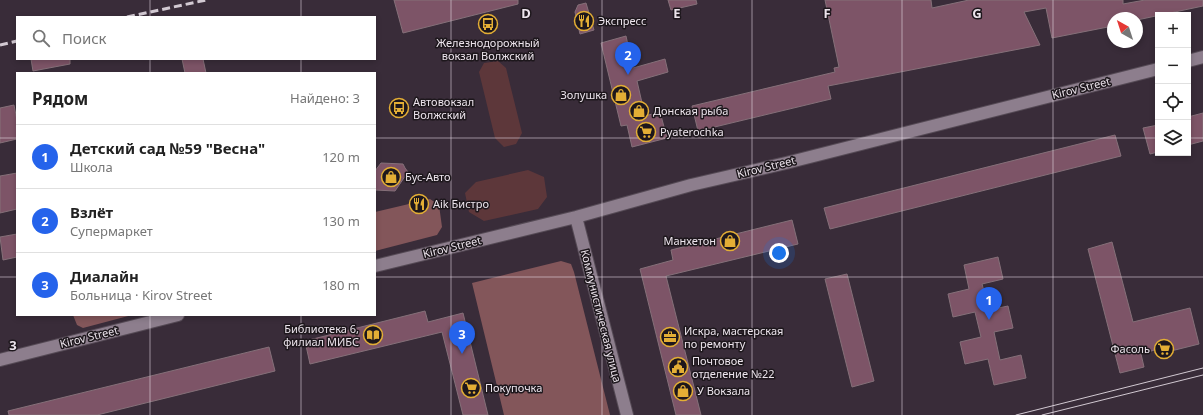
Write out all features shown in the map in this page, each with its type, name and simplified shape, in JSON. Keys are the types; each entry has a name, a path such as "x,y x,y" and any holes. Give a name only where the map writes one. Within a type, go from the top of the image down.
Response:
{"street":[{"path":"1191,60 1203,57"},
{"name":"Kirov Street","path":"376,266 576,217 691,185 1155,70"},
{"name":"Коммунистическая улица","path":"576,217 627,415"},
{"name":"Kirov Street","path":"0,360 174,316"}],"shaded area":[{"path":"498,61 506,68 522,133 516,144 504,147 495,138 479,72 484,63"},
{"path":"528,170 544,177 547,197 538,209 484,221 469,212 465,193 476,182"},
{"path":"430,199 439,205 442,227 437,235 376,251 376,212"},
{"path":"561,261 571,264 574,272 610,415 504,415 472,283"},
{"path":"73,316 128,316 83,328 77,325"}],"building":[{"path":"394,0 518,0 518,4 403,33"},
{"path":"668,0 696,0 697,4 671,10"},
{"path":"825,0 931,0 932,8 969,0 1123,0 1123,4 1145,0 1203,0 1203,6 1175,12 1155,12 1155,16 1143,19 1143,12 1107,12 1107,27 1052,38 1046,8 1024,12 1040,45 828,86 831,99 698,131 692,106 835,72 834,68 839,67"},
{"name":"Экспресс","path":"586,3 594,30 580,34 575,12 578,5"},
{"path":"626,36 633,68 665,59 668,72 637,81 645,116 660,112 667,138 632,147 627,125 621,126 601,43"},
{"path":"31,60 70,60 70,64 33,71"},
{"path":"182,60 203,60 206,72 185,72"},
{"path":"14,105 16,115 16,139 0,143 0,108"},
{"path":"1203,113 1203,141 1191,144 1191,120 1191,116"},
{"path":"1155,126 1155,153 1150,154 1143,128"},
{"path":"1115,135 1121,156 830,229 824,208"},
{"path":"381,163 403,164 408,172 395,191 376,190 376,170"},
{"path":"16,173 16,209 0,213 0,176"},
{"path":"792,220 798,244 666,276 701,415 676,415 640,269 673,260 671,250"},
{"path":"16,234 16,257 3,260 0,237"},
{"path":"1112,242 1133,322 1190,308 1199,344 1159,354 1158,349 1141,354 1144,367 1120,373 1088,249"},
{"path":"998,257 1003,279 982,284 989,310 1008,306 1013,328 994,332 1000,360 1021,355 1026,378 994,385 988,359 965,364 960,342 981,337 975,312 953,317 948,294 969,289 964,265"},
{"path":"847,274 874,381 852,387 825,279"},
{"path":"425,311 428,322 463,313 488,415 463,415 442,332 310,364 305,341"},
{"path":"269,347 275,371 97,415 9,415 8,411"}],"tram line":[{"path":"1016,415 1203,368"},
{"path":"1042,415 1203,375"}],"railway":[{"path":"132,16 206,0"},
{"path":"0,45 16,41"}],"place":[{"name":"Экспресс","path":"584,21"},
{"name":"Железнодорожный вокзал Волжский","path":"488,24"},
{"name":"Взлёт","path":"628,75"},
{"name":"Золушка","path":"621,95"},
{"name":"Автовокзал Волжский","path":"399,108"},
{"name":"Донская рыба","path":"639,111"},
{"name":"Pyaterochka","path":"646,132"},
{"name":"Бус-Авто","path":"391,177"},
{"name":"Aik Бистро","path":"419,204"},
{"name":"Манхетон","path":"730,241"},
{"name":"Детский сад №59 \"Весна\"","path":"989,320"},
{"name":"Библиотека 6, филиал МИБС","path":"373,335"},
{"name":"Искра, мастерская по ремонту","path":"670,337"},
{"name":"Фасоль","path":"1164,349"},
{"name":"Диалайн","path":"462,354"},
{"name":"Почтовое отделение №22","path":"678,367"},
{"name":"Покупочка","path":"471,388"},
{"name":"У Вокзала","path":"683,391"}]}
